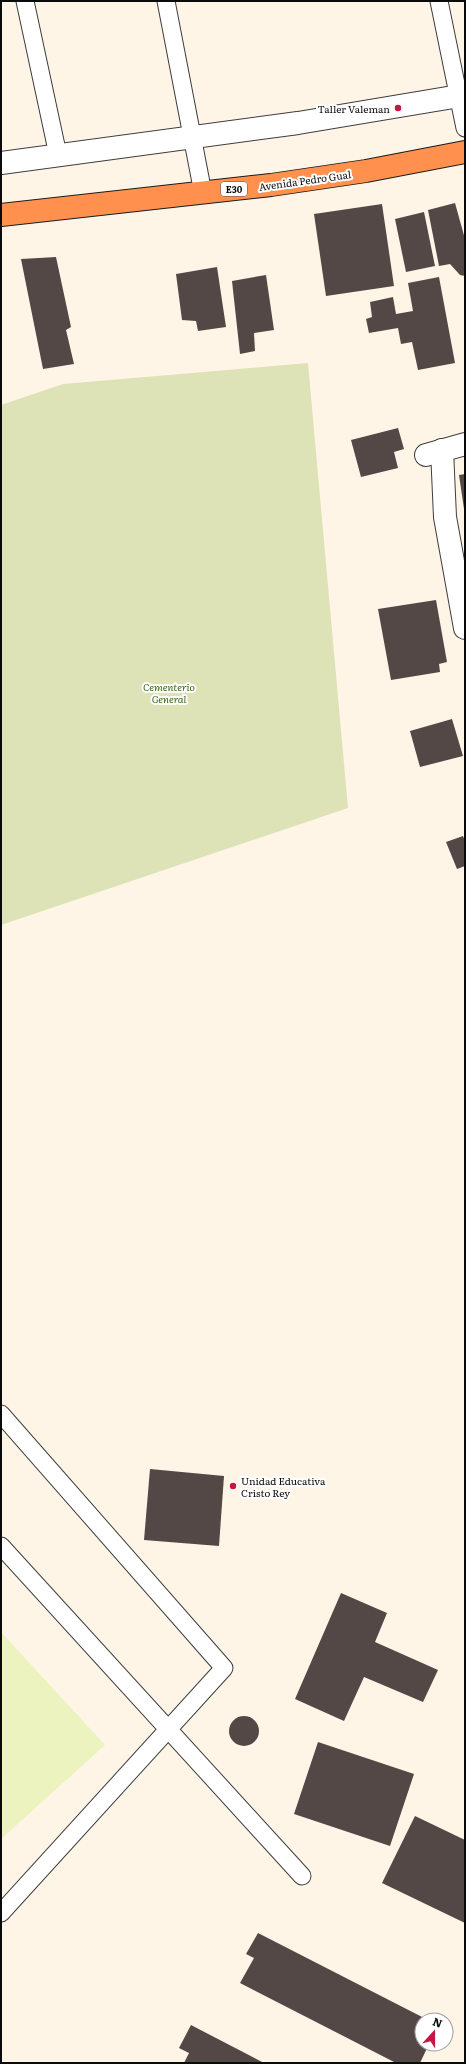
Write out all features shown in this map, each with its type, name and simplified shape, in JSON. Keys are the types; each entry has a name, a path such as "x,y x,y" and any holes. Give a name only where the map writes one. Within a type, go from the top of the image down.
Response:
{"highway":[{"name":"Avenida Pedro Gual","path":"1,215 203,193 366,171 465,152"}],"street":[{"path":"1,163 298,124 462,96"},
{"path":"465,444 434,452 465,628"}],"lane":[{"path":"25,1 58,155"},
{"path":"166,1 203,193"},
{"path":"439,1 462,96 465,128"},
{"path":"1,1414 224,1668 1,1913"},
{"path":"1,1546 302,1876"}],"green space":[{"name":"Cementerio General","path":"308,363 348,808 1,925 1,405 63,384"},
{"path":"1,1632 105,1745 1,1839"}],"building":[{"path":"455,203 465,239 465,276 460,275 450,264 439,266 428,210"},
{"path":"382,204 394,286 326,296 314,214"},
{"path":"424,212 435,266 406,272 395,219"},
{"path":"56,257 71,327 66,330 74,364 43,369 21,259"},
{"path":"217,267 226,327 198,331 196,321 182,320 176,274"},
{"path":"266,275 274,330 254,333 255,351 240,354 232,281"},
{"path":"439,277 455,363 418,370 412,342 401,344 398,328 369,333 366,319 372,317 370,302 393,297 396,314 413,311 408,283"},
{"path":"398,428 404,449 394,452 398,468 361,477 351,440"},
{"path":"465,474 465,508 464,509 459,475"},
{"path":"436,600 447,662 439,664 440,672 391,680 378,609"},
{"path":"452,719 463,756 420,767 410,731"},
{"path":"463,836 465,841 465,866 457,869 446,842"},
{"path":"150,1469 224,1476 219,1546 144,1540"},
{"path":"341,1593 387,1613 375,1642 438,1670 423,1702 364,1677 344,1721 295,1699"},
{"path":"244,1716 255,1720 259,1731 255,1742 244,1746 233,1742 229,1731 233,1720"},
{"path":"318,1742 414,1774 390,1846 294,1814"},
{"path":"415,1816 465,1840 465,1923 382,1883"},
{"path":"258,1933 414,2013 414,2052 425,2052 420,2063 396,2063 240,1983 254,1958 246,1954"},
{"path":"191,2025 264,2063 184,2063 189,2053 179,2048"}],"place":[{"name":"Taller Valeman","path":"398,108"},
{"name":"Unidad Educativa Cristo Rey","path":"233,1486"}]}
